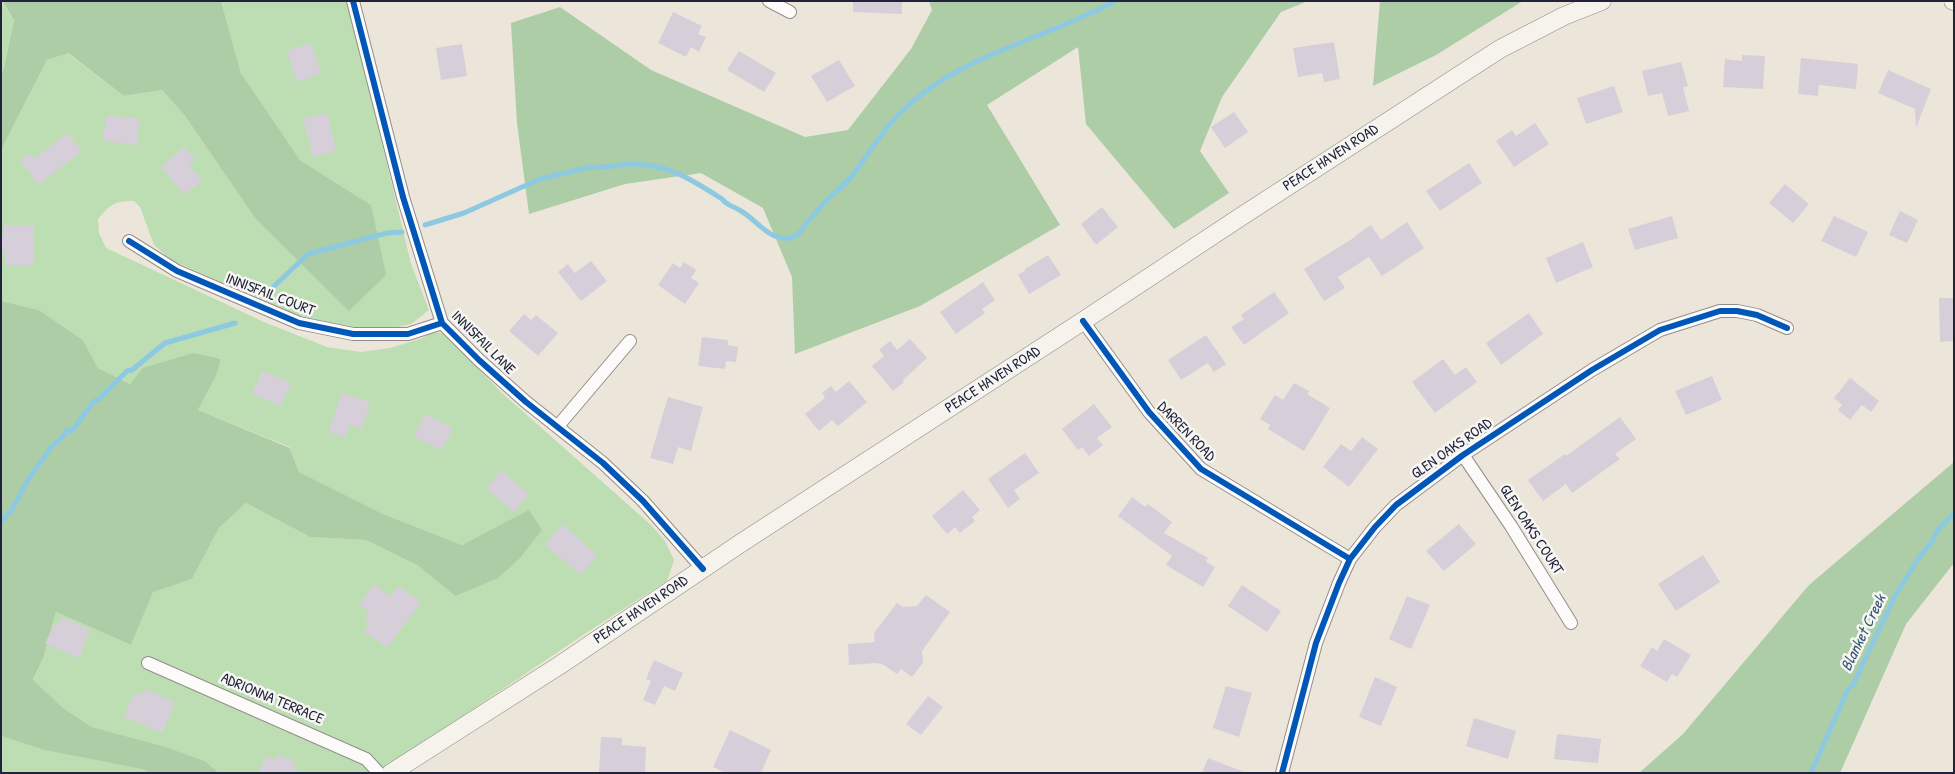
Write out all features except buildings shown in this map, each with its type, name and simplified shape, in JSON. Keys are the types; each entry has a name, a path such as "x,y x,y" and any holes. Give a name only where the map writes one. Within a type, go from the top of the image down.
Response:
{"main road":[{"name":"PEACE HAVEN ROAD","path":"391,773 560,665 1244,214 1500,50 1564,16 1602,1"}],"street":[{"name":"INNISFAIL LANE","path":"353,1 403,197 442,323 479,360 526,402 603,463 642,501 703,569"},
{"path":"769,1 790,12"},
{"name":"INNISFAIL COURT","path":"129,241 177,271 299,323 353,334 408,334 442,323"},
{"name":"GLEN OAKS ROAD","path":"1282,773 1316,643 1339,584 1350,559 1375,527 1396,505 1424,482 1463,455 1592,370 1660,330 1720,312 1737,311 1757,316 1787,328"},
{"name":"DARREN ROAD","path":"1083,321 1149,412 1201,469 1350,559"},
{"path":"558,426 630,341"},
{"name":"GLEN OAKS COURT","path":"1463,455 1571,623"},
{"name":"ADRIONNA TERRACE","path":"148,664 366,759 379,773"}],"green space":[{"path":"1,1 14,20 4,68 1,74"},
{"path":"2,1 221,1 241,73 300,160 371,205 386,275 349,311 256,219 186,117 162,90 124,96 68,53 47,60 1,150 1,74 4,68 14,20"},
{"path":"221,1 348,1 411,264 429,310 411,324 383,330 358,331 317,324 171,260 154,245 140,207 134,201 113,204 98,219 99,233 106,248 264,322 327,347 361,352 390,348 423,338 432,332 444,333 502,393 651,525 665,541 674,560 667,581 586,633 378,773 219,773 205,761 166,747 92,727 63,708 33,681 44,656 56,612 131,645 153,591 192,579 219,528 246,503 310,537 366,540 417,565 455,596 493,530 462,545 383,514 299,472 290,447 198,410 216,376 221,358 130,384 98,368 83,340 39,310 1,301 1,150 47,60 67,53 124,96 162,90 186,117 371,205 300,160 241,73"},
{"path":"929,1 1308,1 1281,12 1222,97 1200,151 1229,193 1174,229 1086,124 1078,47 987,105 1060,225 920,306 795,354 792,277 763,208 701,173 625,184 529,214 517,123 511,23 560,7 651,70 805,137 848,130 911,49 932,10"},
{"path":"1380,1 1523,1 1436,55 1373,86"},
{"path":"1,301 39,310 83,340 98,368 130,384 143,368 193,353 221,359 216,376 198,410 290,448 299,472 383,514 462,545 529,510 542,530 519,559 498,578 455,596 417,565 366,540 310,537 246,503 219,528 192,579 153,592 131,645 56,612 44,656 33,680 63,708 92,727 166,747 205,761 219,773 151,773 141,769 44,750 1,736"},
{"path":"1954,462 1954,563 1906,624 1840,773 1639,773 1683,734 1809,585"},
{"path":"1,736 44,750 141,769 151,773 1,773"}],"waterway":[{"path":"425,225 464,213 540,179 590,167 645,164 680,174 738,209 769,233 782,238 789,238 800,232 825,202 846,183 882,133 901,112 924,92 976,62 1088,15 1115,1"},
{"path":"271,289 308,254 387,233 402,232"},
{"path":"1,521 11,511 28,480 52,446 62,438 67,430 71,432 94,401 99,399 127,371 132,370 165,343 235,323"},
{"name":"Blanket Creek","path":"1811,773 1848,689 1853,685 1895,596 1920,556 1932,542 1937,531 1954,513"}],"cycle path":[{"path":"353,1 403,197 442,323 479,360 526,402 603,463 643,501 703,569"},
{"path":"129,241 177,271 299,323 353,334 408,334 442,323"},
{"path":"1282,773 1316,643 1339,583 1350,559 1375,527 1396,505 1463,455 1592,370 1660,330 1720,311 1737,311 1757,315 1787,328"},
{"path":"1083,321 1149,412 1201,469 1350,559"}]}
